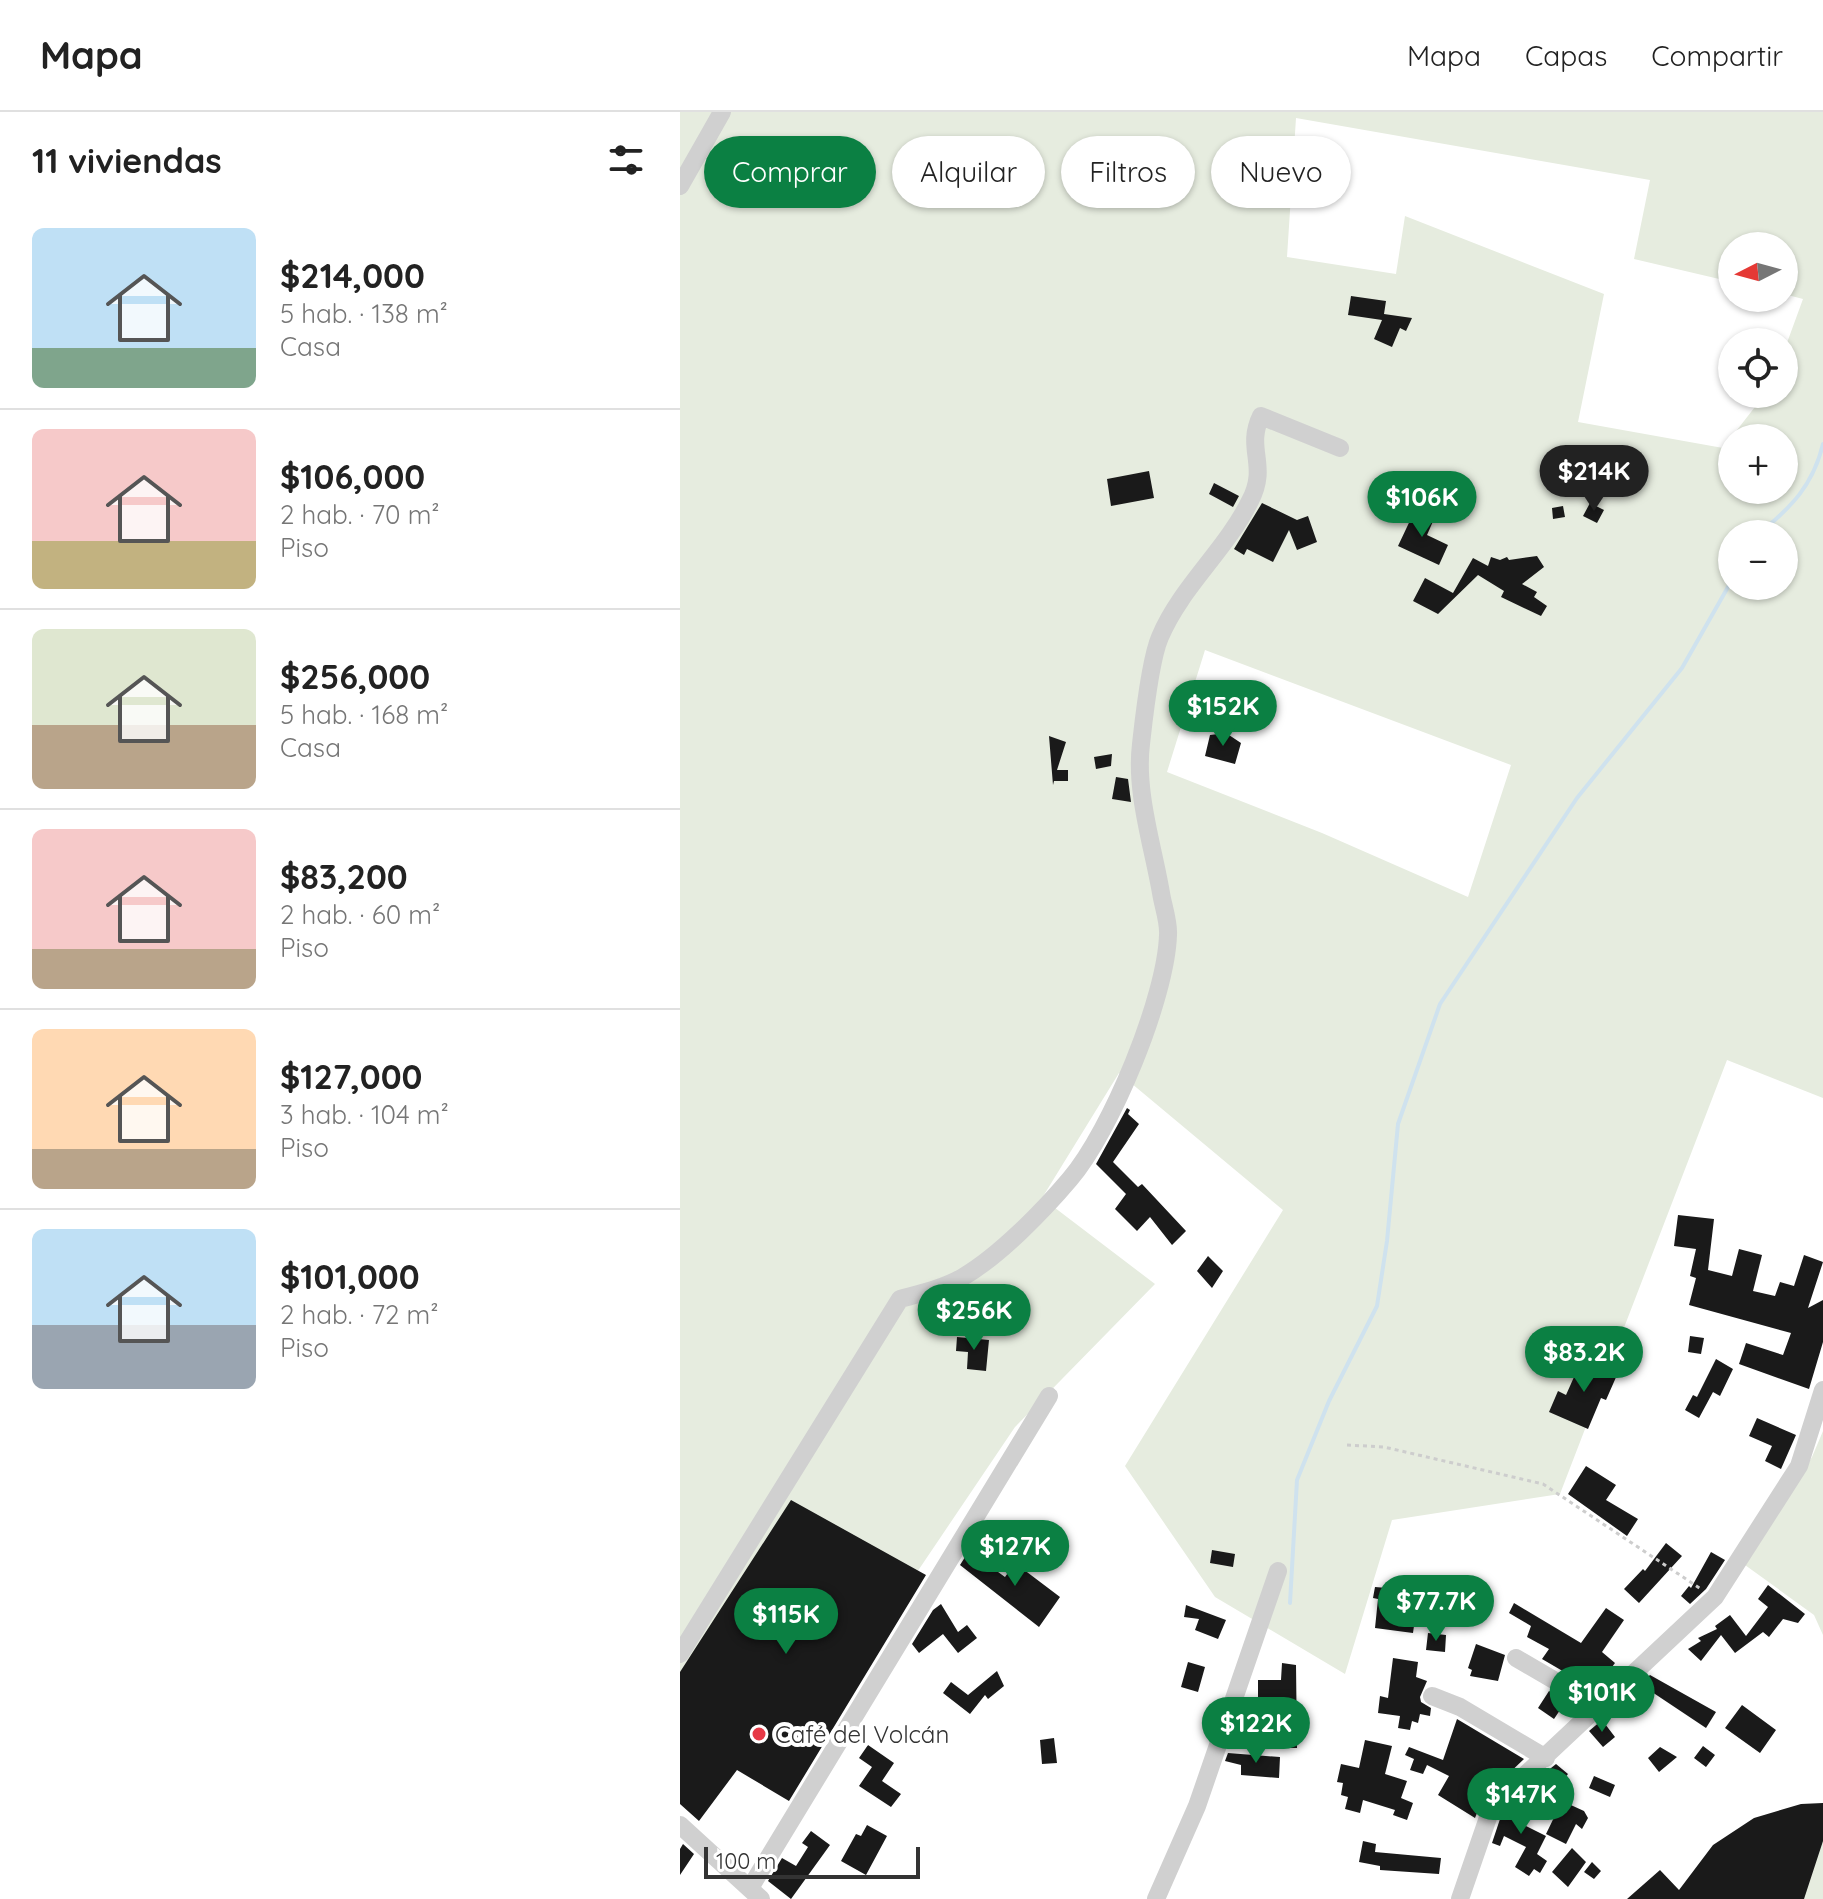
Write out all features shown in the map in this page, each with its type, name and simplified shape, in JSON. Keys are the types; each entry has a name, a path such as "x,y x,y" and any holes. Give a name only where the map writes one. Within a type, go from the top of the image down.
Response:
{"street":[{"path":"680,186 722,112"},
{"path":"680,1654 900,1299 936,1289 964,1276 1003,1246 1072,1178 1099,1134 1153,1020 1168,934 1141,776 1141,747 1159,638 1186,592 1222,547 1251,501 1261,475 1252,434 1261,416 1340,448"},
{"path":"1460,1899 1492,1806 1715,1597 1799,1466 1823,1390"},
{"path":"680,1825 756,1894 1049,1396"},
{"path":"1156,1899 1197,1806 1278,1571"},
{"path":"1516,1658 1600,1707"},
{"path":"1432,1696 1460,1707 1546,1758"}],"path":[{"path":"1347,1445 1384,1447 1543,1484 1715,1597"}],"shaded area":[{"path":"680,112 1823,112 1823,1098 1727,1060 1560,1494 1392,1520 1345,1674 1215,1597 1125,1466 1283,1210 1119,1073 1042,1198 1155,1284 1015,1427 878,1630 680,1733","holes":["1296,118 1650,180 1634,259 1718,279 1718,232 1798,232 1798,298 1803,299 1792,328 1798,328 1798,408 1754,408 1742,424 1798,424 1798,504 1718,504 1718,447 1578,422 1604,294 1405,216 1396,274 1287,257 1290,208 1211,208 1211,136 1295,136","1205,650 1511,765 1468,897 1322,833 1167,772"]},
{"path":"1823,1431 1823,1635 1814,1615 1745,1565 1812,1457"},
{"path":"1823,1830 1823,1899 1792,1899"}],"building":[{"path":"1351,296 1386,301 1384,314 1412,318 1406,331 1400,328 1392,347 1374,339 1382,320 1348,315"},
{"path":"1149,471 1154,498 1111,506 1107,479"},
{"path":"1214,483 1239,496 1233,507 1209,494"},
{"path":"1262,503 1297,520 1308,516 1317,542 1297,550 1289,530 1273,562 1247,549 1244,555 1234,549"},
{"path":"1590,503 1604,510 1597,523 1583,516"},
{"path":"1563,506 1565,517 1553,519 1552,508"},
{"path":"1415,510 1434,519 1427,535 1448,545 1439,565 1398,546"},
{"path":"1537,556 1544,567 1522,584 1537,592 1534,597 1547,606 1541,616 1501,597 1504,591 1478,575 1438,614 1413,601 1425,578 1453,593 1473,558 1488,566 1491,557 1500,560 1507,557 1509,560"},
{"path":"1226,733 1241,743 1235,764 1205,756 1210,735"},
{"path":"1049,736 1066,742 1057,770 1068,770 1068,781 1054,781 1053,785"},
{"path":"1112,754 1111,766 1096,769 1094,757"},
{"path":"1116,777 1128,779 1131,802 1112,799"},
{"path":"1127,1108 1130,1110 1128,1114 1139,1124 1113,1162 1138,1187 1142,1184 1186,1231 1172,1245 1150,1217 1137,1231 1115,1209 1126,1194 1096,1164"},
{"path":"1678,1215 1714,1219 1708,1270 1732,1276 1739,1249 1762,1255 1753,1291 1775,1296 1780,1282 1794,1286 1804,1255 1823,1262 1808,1308 1823,1300 1823,1342 1809,1389 1739,1364 1746,1343 1783,1355 1791,1333 1689,1305 1696,1278 1690,1276 1696,1249 1674,1246"},
{"path":"1208,1256 1223,1271 1212,1288 1197,1271"},
{"path":"1690,1336 1704,1338 1701,1354 1688,1352"},
{"path":"957,1337 989,1340 986,1371 967,1369 968,1352 956,1351"},
{"path":"1582,1359 1617,1375 1606,1400 1601,1398 1588,1429 1549,1412 1558,1391 1566,1395"},
{"path":"1716,1359 1733,1369 1720,1396 1713,1392 1699,1418 1685,1410 1693,1395 1697,1397"},
{"path":"1757,1418 1796,1435 1781,1469 1765,1461 1772,1446 1749,1436"},
{"path":"1586,1466 1616,1485 1606,1500 1638,1519 1627,1536 1568,1494"},
{"path":"791,1500 926,1575 789,1801 737,1770 699,1821 680,1804 680,1672"},
{"path":"1666,1543 1682,1556 1639,1603 1624,1589 1643,1569 1645,1571"},
{"path":"1212,1550 1235,1554 1233,1567 1210,1563"},
{"path":"969,1551 1005,1577 1015,1563 1060,1597 1039,1627 960,1565"},
{"path":"1711,1552 1725,1560 1706,1589 1690,1604 1681,1596 1689,1586 1691,1588"},
{"path":"1768,1585 1805,1614 1798,1623 1783,1619 1769,1637 1763,1632 1735,1653 1721,1635 1701,1661 1688,1649 1701,1641 1698,1638 1717,1629 1715,1626 1730,1615 1746,1636 1768,1607 1758,1599"},
{"path":"1375,1587 1387,1588 1387,1593 1418,1597 1413,1633 1375,1628 1378,1599 1373,1598"},
{"path":"1514,1603 1581,1643 1606,1608 1624,1620 1602,1652 1615,1663 1600,1683 1586,1673 1578,1680 1542,1659 1549,1649 1527,1637 1531,1626 1509,1613"},
{"path":"941,1604 958,1632 967,1625 977,1638 958,1653 943,1634 919,1653 912,1644 933,1610"},
{"path":"1186,1605 1226,1620 1218,1639 1195,1630 1199,1619 1184,1617"},
{"path":"1428,1633 1446,1635 1445,1652 1426,1650"},
{"path":"1476,1644 1505,1655 1498,1681 1470,1676 1472,1670 1468,1668"},
{"path":"1393,1658 1418,1662 1416,1677 1427,1681 1420,1697 1421,1702 1431,1708 1430,1716 1420,1714 1418,1723 1412,1721 1410,1730 1398,1728 1400,1716 1378,1713 1380,1696 1388,1698"},
{"path":"1188,1662 1205,1667 1198,1692 1181,1687"},
{"path":"1282,1663 1296,1665 1297,1748 1284,1748 1284,1734 1278,1734 1278,1724 1258,1724 1258,1680 1281,1680"},
{"path":"997,1671 1004,1686 988,1699 985,1695 970,1714 943,1693 951,1682 968,1695"},
{"path":"1650,1675 1716,1712 1706,1728 1640,1684"},
{"path":"1549,1691 1566,1701 1554,1719 1538,1708"},
{"path":"1742,1705 1776,1730 1760,1753 1725,1728"},
{"path":"1457,1719 1524,1759 1483,1798 1475,1818 1438,1795 1449,1776 1427,1765 1423,1774 1410,1770 1414,1759 1405,1755 1409,1747 1443,1760"},
{"path":"1602,1720 1615,1737 1603,1747 1589,1731"},
{"path":"1054,1738 1057,1763 1042,1764 1040,1740"},
{"path":"1365,1740 1392,1746 1385,1774 1407,1781 1401,1798 1413,1803 1407,1820 1393,1815 1395,1810 1363,1800 1360,1813 1345,1809 1348,1797 1341,1795 1343,1783 1337,1782 1341,1764 1359,1768"},
{"path":"868,1745 894,1763 882,1781 901,1794 891,1807 859,1786 872,1767 859,1758"},
{"path":"1703,1746 1715,1755 1706,1767 1694,1758"},
{"path":"1660,1747 1677,1757 1659,1772 1648,1758"},
{"path":"1228,1753 1280,1757 1279,1778 1241,1775 1241,1765 1225,1761"},
{"path":"1556,1764 1568,1774 1555,1790 1540,1777"},
{"path":"1594,1776 1615,1785 1610,1797 1589,1788"},
{"path":"1520,1796 1532,1804 1522,1824 1546,1836 1537,1854 1547,1861 1540,1873 1534,1869 1529,1876 1515,1867 1526,1847 1504,1836 1500,1846 1492,1843 1502,1813"},
{"path":"1562,1801 1584,1811 1588,1818 1582,1829 1576,1824 1566,1844 1546,1834"},
{"path":"1823,1803 1823,1841 1804,1899 1627,1899 1660,1870 1679,1890 1713,1845 1754,1818 1801,1804"},
{"path":"867,1825 887,1836 866,1875 841,1861 856,1834 861,1836"},
{"path":"811,1831 830,1845 791,1899 768,1881 782,1858 796,1866 808,1847 802,1843"},
{"path":"1363,1841 1376,1844 1375,1852 1441,1858 1439,1874 1380,1870 1380,1866 1359,1862"},
{"path":"683,1844 694,1854 680,1875 680,1849"},
{"path":"1572,1848 1586,1862 1568,1887 1552,1872"},
{"path":"1592,1862 1601,1871 1594,1879 1584,1872"}],"waterway":[{"path":"1774,520 1807,484 1823,444"},
{"path":"1290,1603 1297,1480 1329,1401 1377,1306 1387,1241 1398,1124 1440,1004 1577,798 1682,668 1721,600"}],"place":[{"name":"Café del Volcán","path":"759,1734"}]}
